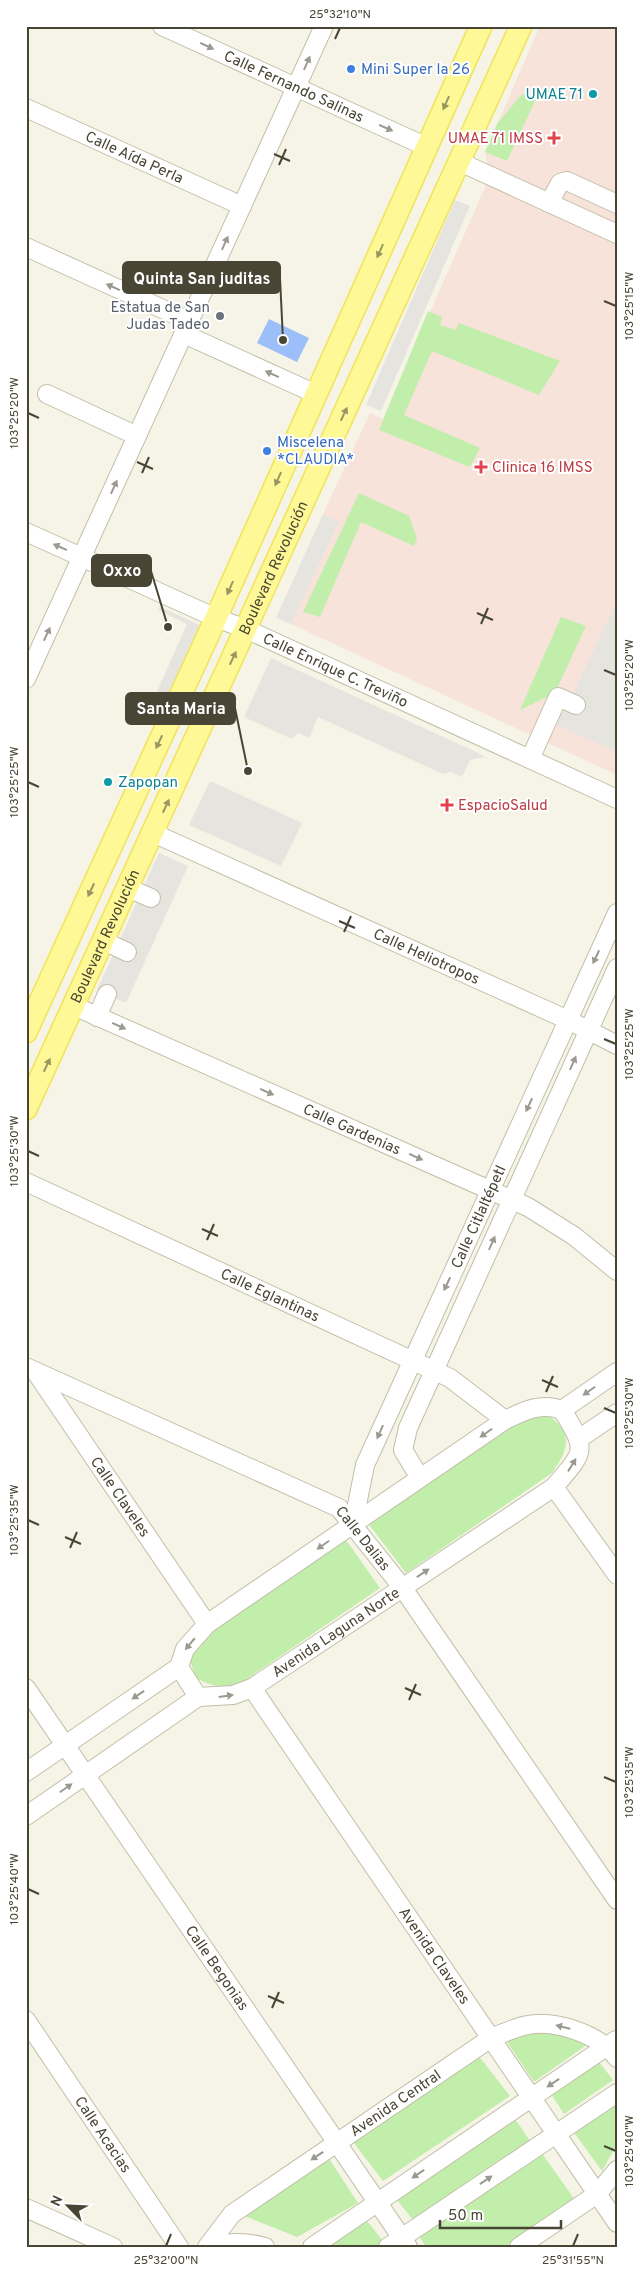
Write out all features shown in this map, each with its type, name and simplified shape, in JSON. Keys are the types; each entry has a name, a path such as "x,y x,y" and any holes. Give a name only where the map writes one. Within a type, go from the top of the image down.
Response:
{"main road":[{"path":"26,1032 216,618 481,26"},
{"name":"Boulevard Revolución","path":"29,1097 104,941 521,26"}],"street":[{"name":"Calle Fernando Salinas","path":"162,26 427,147"},
{"path":"26,679 324,26"},
{"name":"Calle Aída Perla","path":"26,108 242,206"},
{"path":"460,162 617,234"},
{"path":"549,203 560,183 567,181 617,204"},
{"path":"26,248 316,394"},
{"path":"47,394 137,436"},
{"name":"Calle Enrique C. Treviño","path":"26,532 216,618 246,629 617,799"},
{"path":"530,759 558,697 576,705"},
{"name":"Calle Heliotropos","path":"153,833 172,850 568,1020 617,1044"},
{"path":"128,888 151,898"},
{"name":"Calle Citlaltépetl","path":"353,1525 365,1465 617,913"},
{"path":"104,941 126,952"},
{"name":"Calle Citlaltépetl","path":"420,1478 406,1458 403,1450 404,1440 617,968"},
{"path":"97,1017 107,994"},
{"name":"Calle Gardenias","path":"74,1006 528,1208 574,1236 617,1272"},
{"name":"Calle Eglantinas","path":"26,1182 434,1370 450,1378 505,1420"},
{"name":"Calle Dalias","path":"30,1369 339,1508 402,1587 617,1900"},
{"name":"Calle Claveles","path":"30,1369 208,1624"},
{"path":"562,1410 617,1372"},
{"path":"26,1772 178,1667 185,1649 208,1624 505,1420 530,1408 552,1406 562,1410 580,1438 617,1413"},
{"name":"Avenida Laguna Norte","path":"198,1697 234,1695 252,1688 554,1487 571,1468 581,1449 580,1438"},
{"path":"554,1487 617,1575"},
{"path":"26,1816 198,1697 178,1667"},
{"name":"Calle Begonias","path":"26,1688 377,2202 399,2244"},
{"name":"Avenida Claveles","path":"252,1688 617,2223"},
{"name":"Calle Acacias","path":"26,2020 179,2247"},
{"name":"Avenida Central","path":"206,2247 232,2214 491,2038 524,2026 546,2023 568,2028 614,2048"},
{"name":"Avenida Central","path":"312,2247 531,2098 614,2048"},
{"path":"399,2244 617,2093"},
{"path":"520,2247 597,2194 617,2170"},
{"path":"26,2208 113,2247"},
{"path":"213,2247 227,2243 250,2243 266,2247"}],"shaded area":[{"name":"Clinica 16 IMSS","path":"540,26 617,26 617,775 291,624 338,521 323,514 370,413 383,419 490,176 485,152"},
{"path":"455,200 470,206 381,411 366,405"},
{"path":"323,514 339,521 291,624 276,618"},
{"path":"617,601 617,752 548,721 565,711"},
{"path":"160,607 202,626 164,709 152,703 187,624 158,610"},
{"path":"271,658 490,759 484,757 470,760 462,777 451,772 443,774 318,717 309,738 298,733 292,739 244,717"},
{"path":"210,781 302,823 281,866 189,825"},
{"path":"159,853 188,866 126,1003 97,990"}],"green space":[{"path":"522,94 536,99 507,161 485,152 497,124"},
{"path":"428,311 442,317 440,325 456,330 459,323 560,361 539,395 432,351 404,415 480,448 470,467 379,430"},
{"path":"359,493 409,516 417,539 414,546 361,522 320,617 303,612"},
{"path":"561,617 586,626 555,693 520,710"},
{"path":"544,1413 560,1426 566,1440 563,1455 552,1473 406,1573 364,1518 506,1418"},
{"path":"341,1533 380,1588 238,1685 216,1686 196,1678 190,1660 194,1644"},
{"path":"535,2031 558,2033 588,2044 534,2082 507,2042"},
{"path":"478,2055 510,2096 383,2181 353,2142"},
{"path":"596,2058 613,2080 564,2114 548,2089"},
{"path":"617,2097 617,2144 602,2171 570,2127"},
{"path":"511,2113 530,2141 414,2221 393,2195"},
{"path":"541,2152 575,2200 505,2247 426,2247 417,2233"},
{"path":"328,2157 358,2203 297,2237 242,2215"},
{"path":"363,2216 384,2242 377,2247 318,2247"}],"water":[{"path":"269,319 309,338 297,362 257,343"}],"place":[{"name":"Mini Super la 26","path":"351,69"},
{"name":"UMAE 71","path":"593,94"},
{"name":"UMAE 71 IMSS","path":"554,138"},
{"name":"Estatua de San Judas Tadeo","path":"220,316"},
{"name":"Quinta San juditas","path":"283,340"},
{"name":"Miscelena *CLAUDIA*","path":"267,451"},
{"name":"Clinica 16 IMSS","path":"481,467"},
{"name":"Oxxo","path":"168,627"},
{"name":"Santa Maria","path":"248,771"},
{"name":"Zapopan","path":"108,782"},
{"name":"EspacioSalud","path":"447,805"}]}
